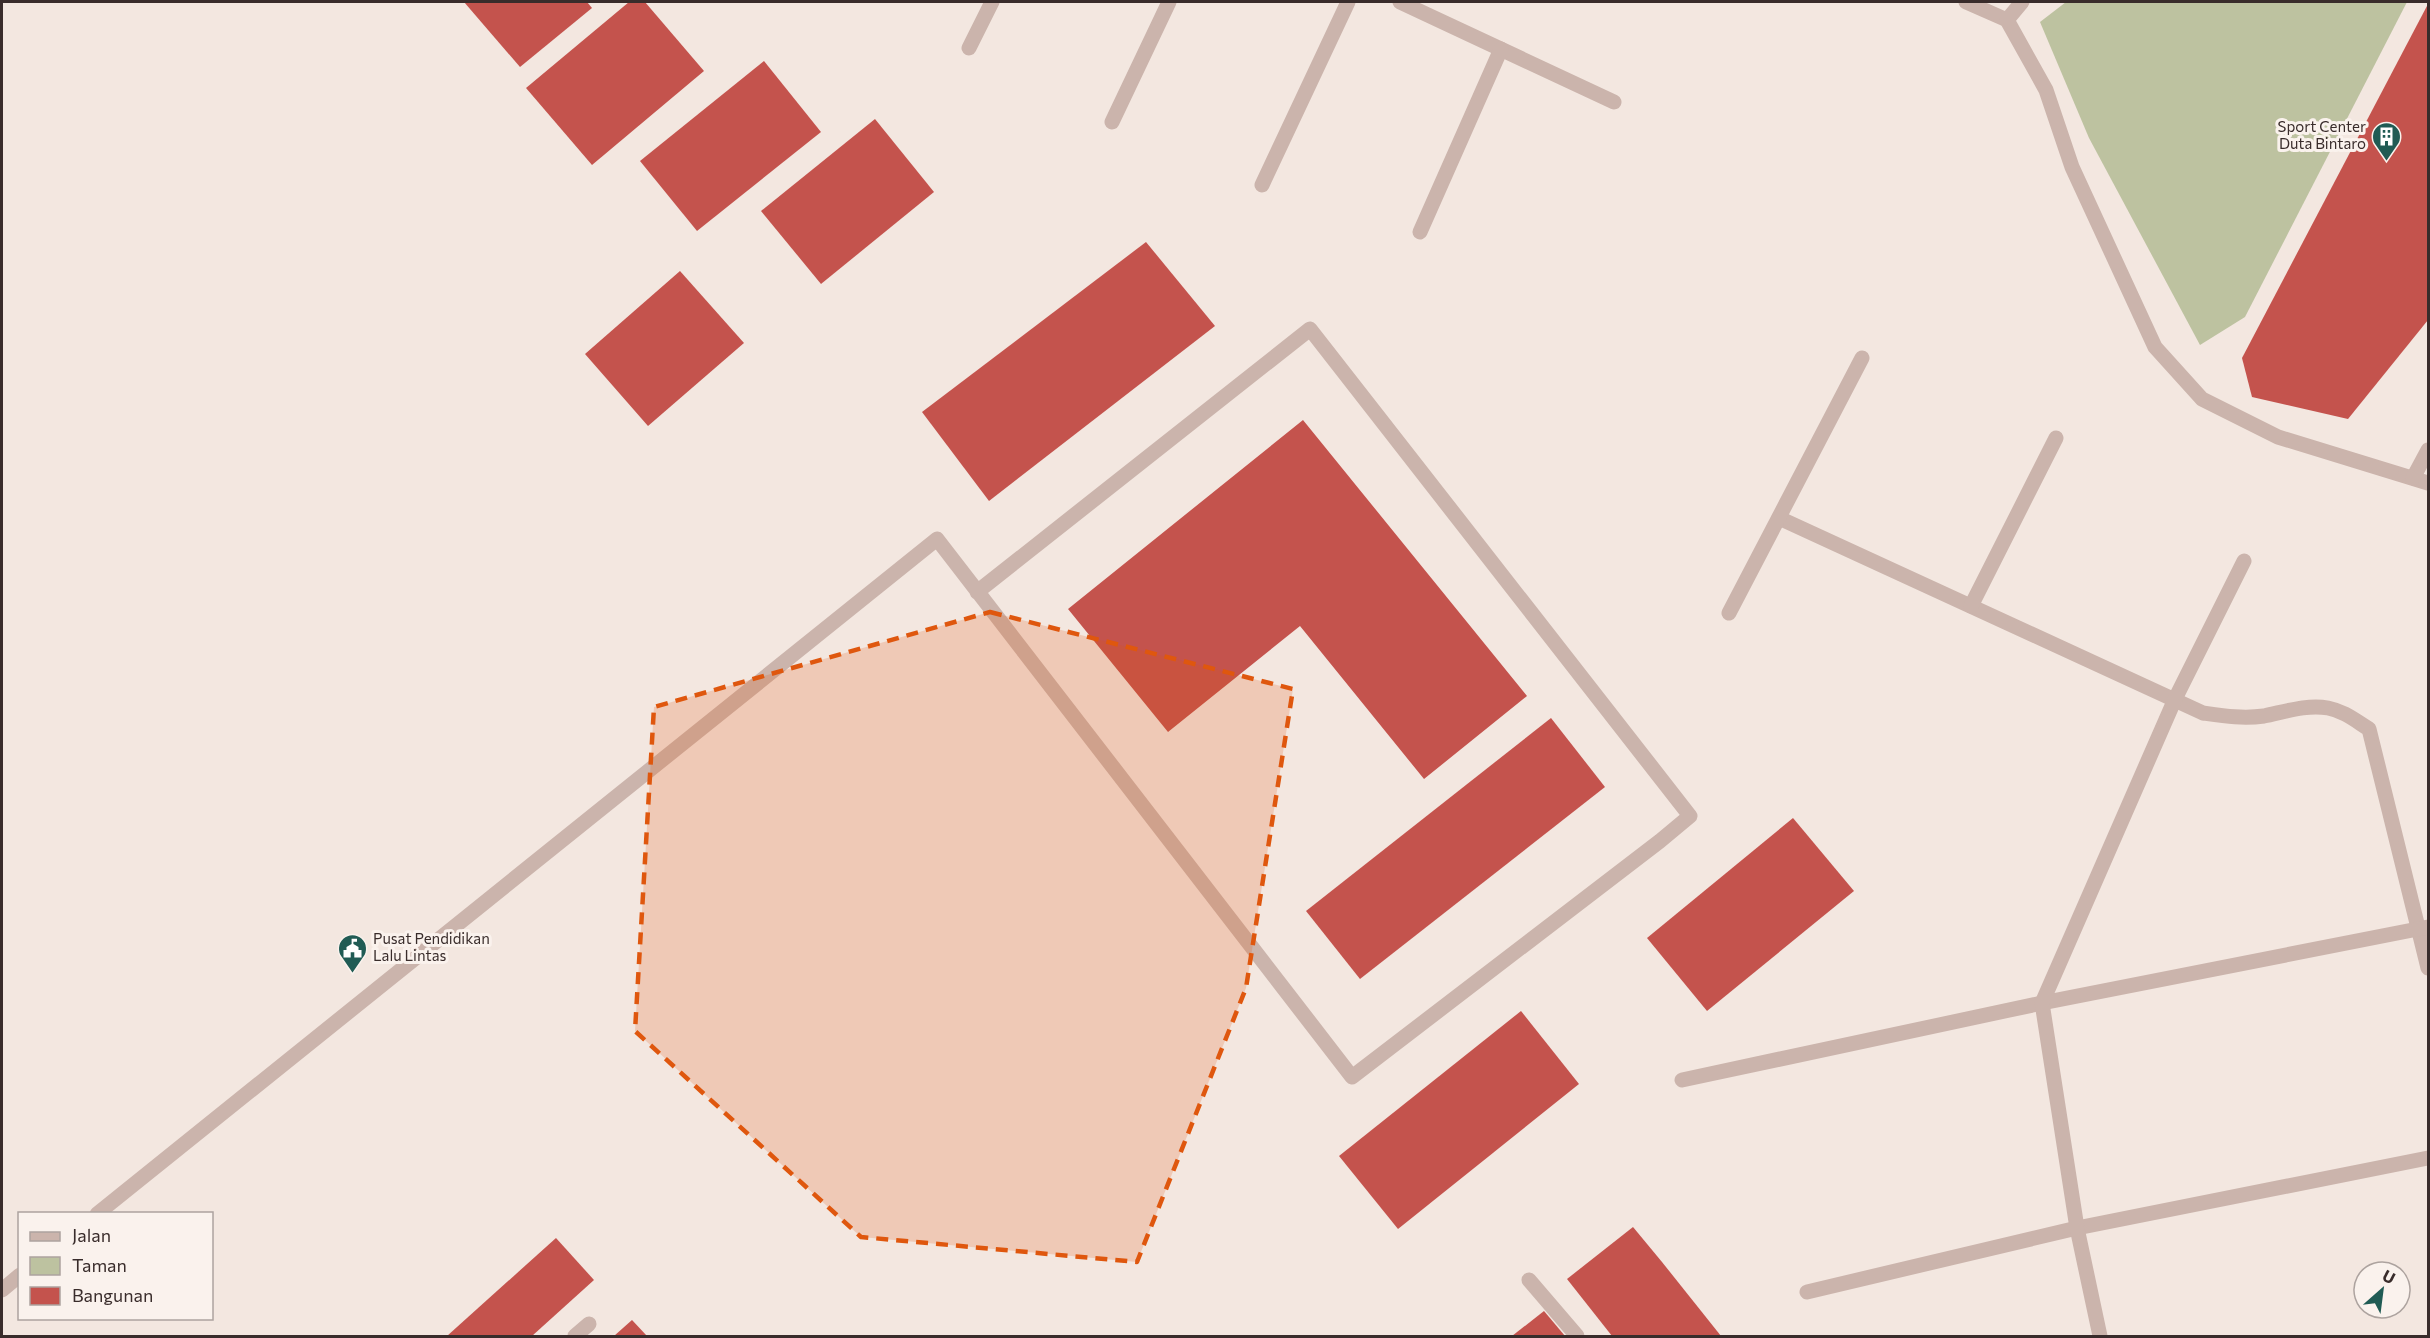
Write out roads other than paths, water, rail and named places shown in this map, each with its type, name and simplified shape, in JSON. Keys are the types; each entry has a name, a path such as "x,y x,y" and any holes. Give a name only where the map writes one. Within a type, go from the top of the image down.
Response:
{"street":[{"path":"969,48 992,2"},
{"path":"1112,122 1169,2"},
{"path":"1262,185 1348,2"},
{"path":"1400,2 1614,102"},
{"path":"1966,2 2007,21 2046,90 2072,167 2155,347 2202,399 2278,437 2428,483"},
{"path":"2007,21 2022,2"},
{"path":"1420,232 1501,49"},
{"path":"99,1212 936,539 1352,1077 1651,849 1690,816 1310,329 977,592"},
{"path":"1729,613 1862,358"},
{"path":"1971,606 2056,438"},
{"path":"2413,478 2428,450"},
{"path":"1779,518 2204,713 2230,717 2261,716 2300,708 2326,708 2342,712 2369,729 2424,928 2428,968"},
{"path":"2100,1336 2077,1228 2042,1004 2175,699 2244,561"},
{"path":"1682,1080 2042,1004 2424,928"},
{"path":"1807,1292 2077,1228 2428,1158"},
{"path":"2,1290 18,1277"},
{"path":"1529,1280 1577,1336"},
{"path":"575,1336 589,1324"}],"place":[{"name":"Sport Center Duta Bintaro","path":"2387,162"},
{"name":"Pusat Pendidikan Lalu Lintas","path":"352,974"}]}
